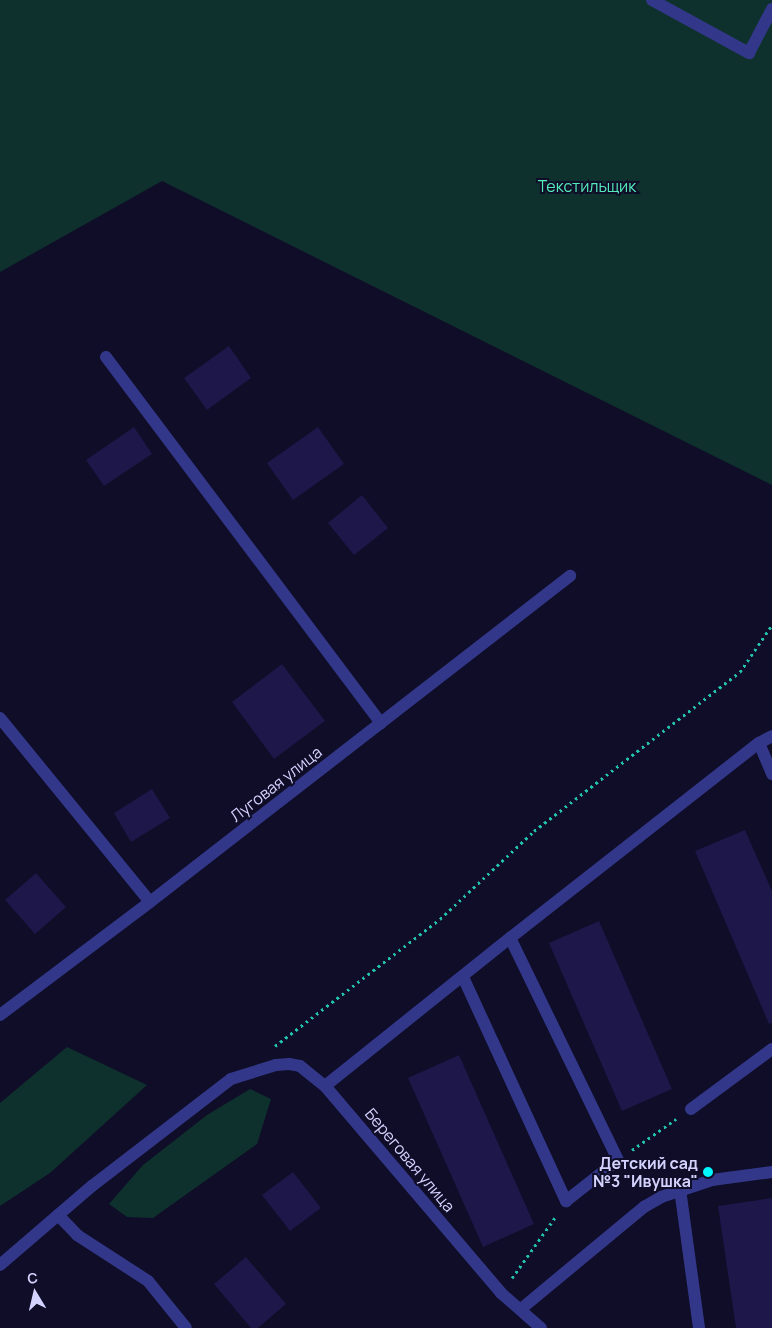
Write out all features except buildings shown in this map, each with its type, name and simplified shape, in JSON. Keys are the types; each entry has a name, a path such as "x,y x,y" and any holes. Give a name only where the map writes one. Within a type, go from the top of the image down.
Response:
{"street":[{"path":"652,0 749,53 772,9"},
{"path":"106,357 381,723"},
{"name":"Луговая улица","path":"0,1015 150,902 570,576"},
{"path":"0,718 150,902"},
{"path":"325,1086 759,743 772,736"},
{"path":"759,743 772,774"},
{"path":"463,977 566,1201 618,1160 510,938"},
{"path":"691,1109 772,1050"},
{"name":"Береговая улица","path":"0,1265 92,1186 232,1079 276,1065 289,1064 300,1066 325,1086 501,1292 541,1328"},
{"path":"521,1308 644,1207 661,1196 712,1180 772,1172"},
{"path":"680,1190 699,1328"},
{"path":"58,1215 77,1235 148,1281 186,1328"}],"path":[{"path":"270,1050 440,920 534,831 740,672 772,625"},
{"path":"618,1160 691,1109"},
{"path":"501,1292 566,1201"}],"green space":[{"name":"Текстильщик","path":"0,0 772,0 772,485 162,181 0,272"},
{"path":"67,1047 147,1085 50,1173 0,1206 0,1103"},
{"path":"250,1089 271,1099 257,1144 153,1218 127,1217 109,1204 143,1165 207,1115"}],"place":[{"name":"Детский сад №3 \"Ивушка\"","path":"708,1172"}]}
